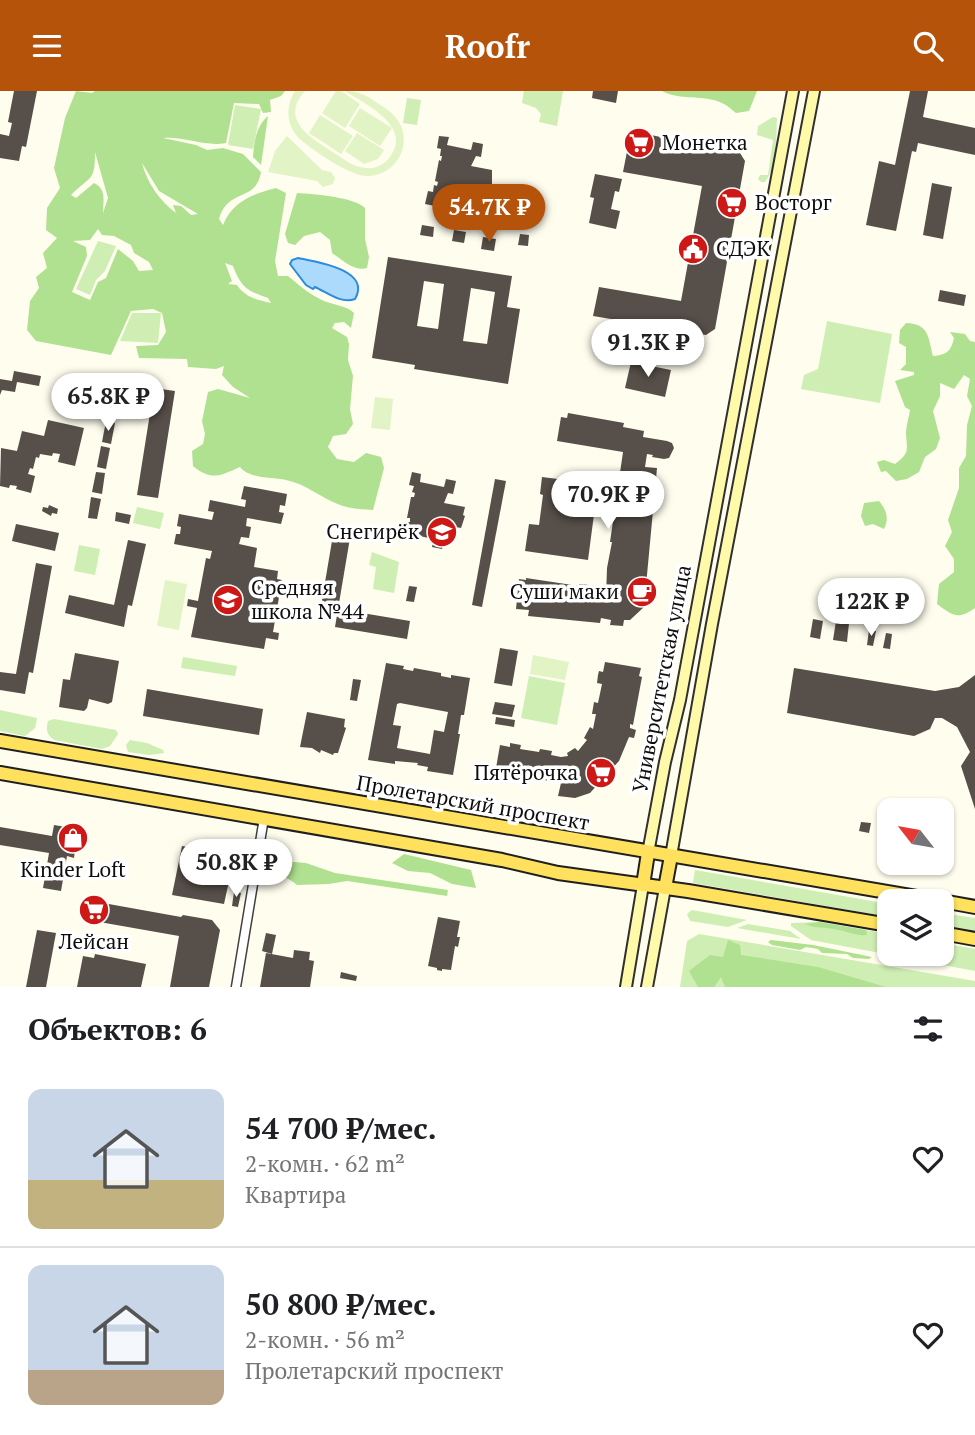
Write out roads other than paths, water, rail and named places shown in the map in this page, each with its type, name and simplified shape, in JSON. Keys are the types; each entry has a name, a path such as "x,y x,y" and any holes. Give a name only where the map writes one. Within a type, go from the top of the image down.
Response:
{"main road":[{"name":"Университетская улица","path":"626,987 648,853 680,700 793,91"},
{"name":"Университетская улица","path":"647,987 814,91"},
{"name":"Пролетарский проспект","path":"0,741 877,890"},
{"path":"0,773 502,859 558,873 877,923"},
{"name":"Пролетарский проспект","path":"954,903 975,907"},
{"path":"954,935 975,939"}],"street":[{"path":"236,987 264,818"}],"water":[{"path":"298,258 329,265 349,274 356,281 358,289 355,299 340,299 306,285 290,264"}],"place":[{"name":"Монетка","path":"639,143"},
{"name":"Восторг","path":"732,203"},
{"name":"СДЭК","path":"693,249"},
{"name":"Снегирёк","path":"442,532"},
{"name":"Суши маки","path":"642,592"},
{"name":"Средняя школа №44","path":"228,600"},
{"name":"Пятёрочка","path":"601,773"},
{"name":"Kinder Loft","path":"73,838"},
{"name":"Лейсан","path":"94,910"}]}
